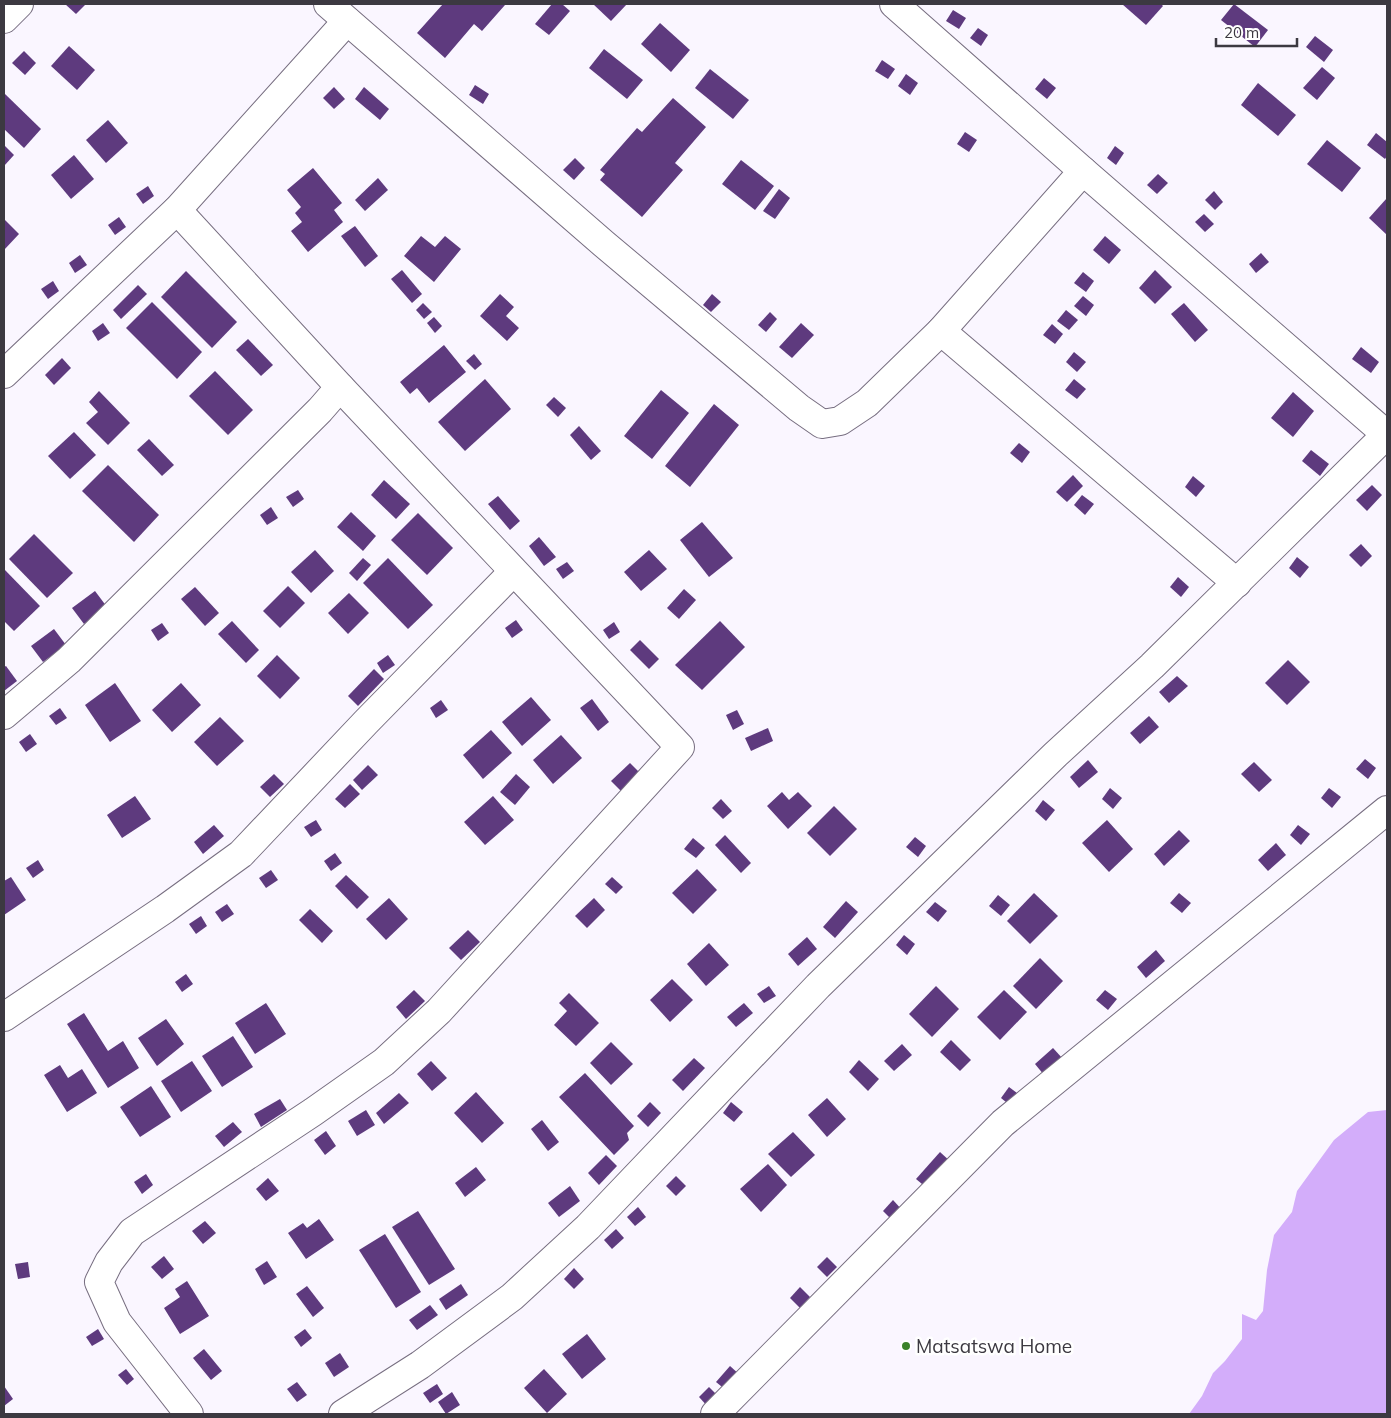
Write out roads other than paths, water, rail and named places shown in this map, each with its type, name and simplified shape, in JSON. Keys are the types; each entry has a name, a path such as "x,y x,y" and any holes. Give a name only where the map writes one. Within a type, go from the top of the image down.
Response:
{"street":[{"path":"4,19 19,4"},
{"path":"342,1414 420,1366 512,1297 588,1227 818,986 1056,754 1152,666 1387,434 1083,171 894,4"},
{"path":"4,374 177,210 338,13 611,250 798,408 822,424 840,420 867,403 941,331 1083,171"},
{"path":"177,210 513,572 680,747 439,1011 384,1062 313,1112 132,1232 109,1262 98,1282 117,1322 189,1414"},
{"path":"941,331 1237,582"},
{"path":"4,715 70,660 320,410 340,387"},
{"path":"4,1016 165,909 241,854 372,715 513,572"},
{"path":"715,1414 1003,1123 1387,810"}],"place":[{"name":"Matsatswa Home","path":"906,1346"}]}
